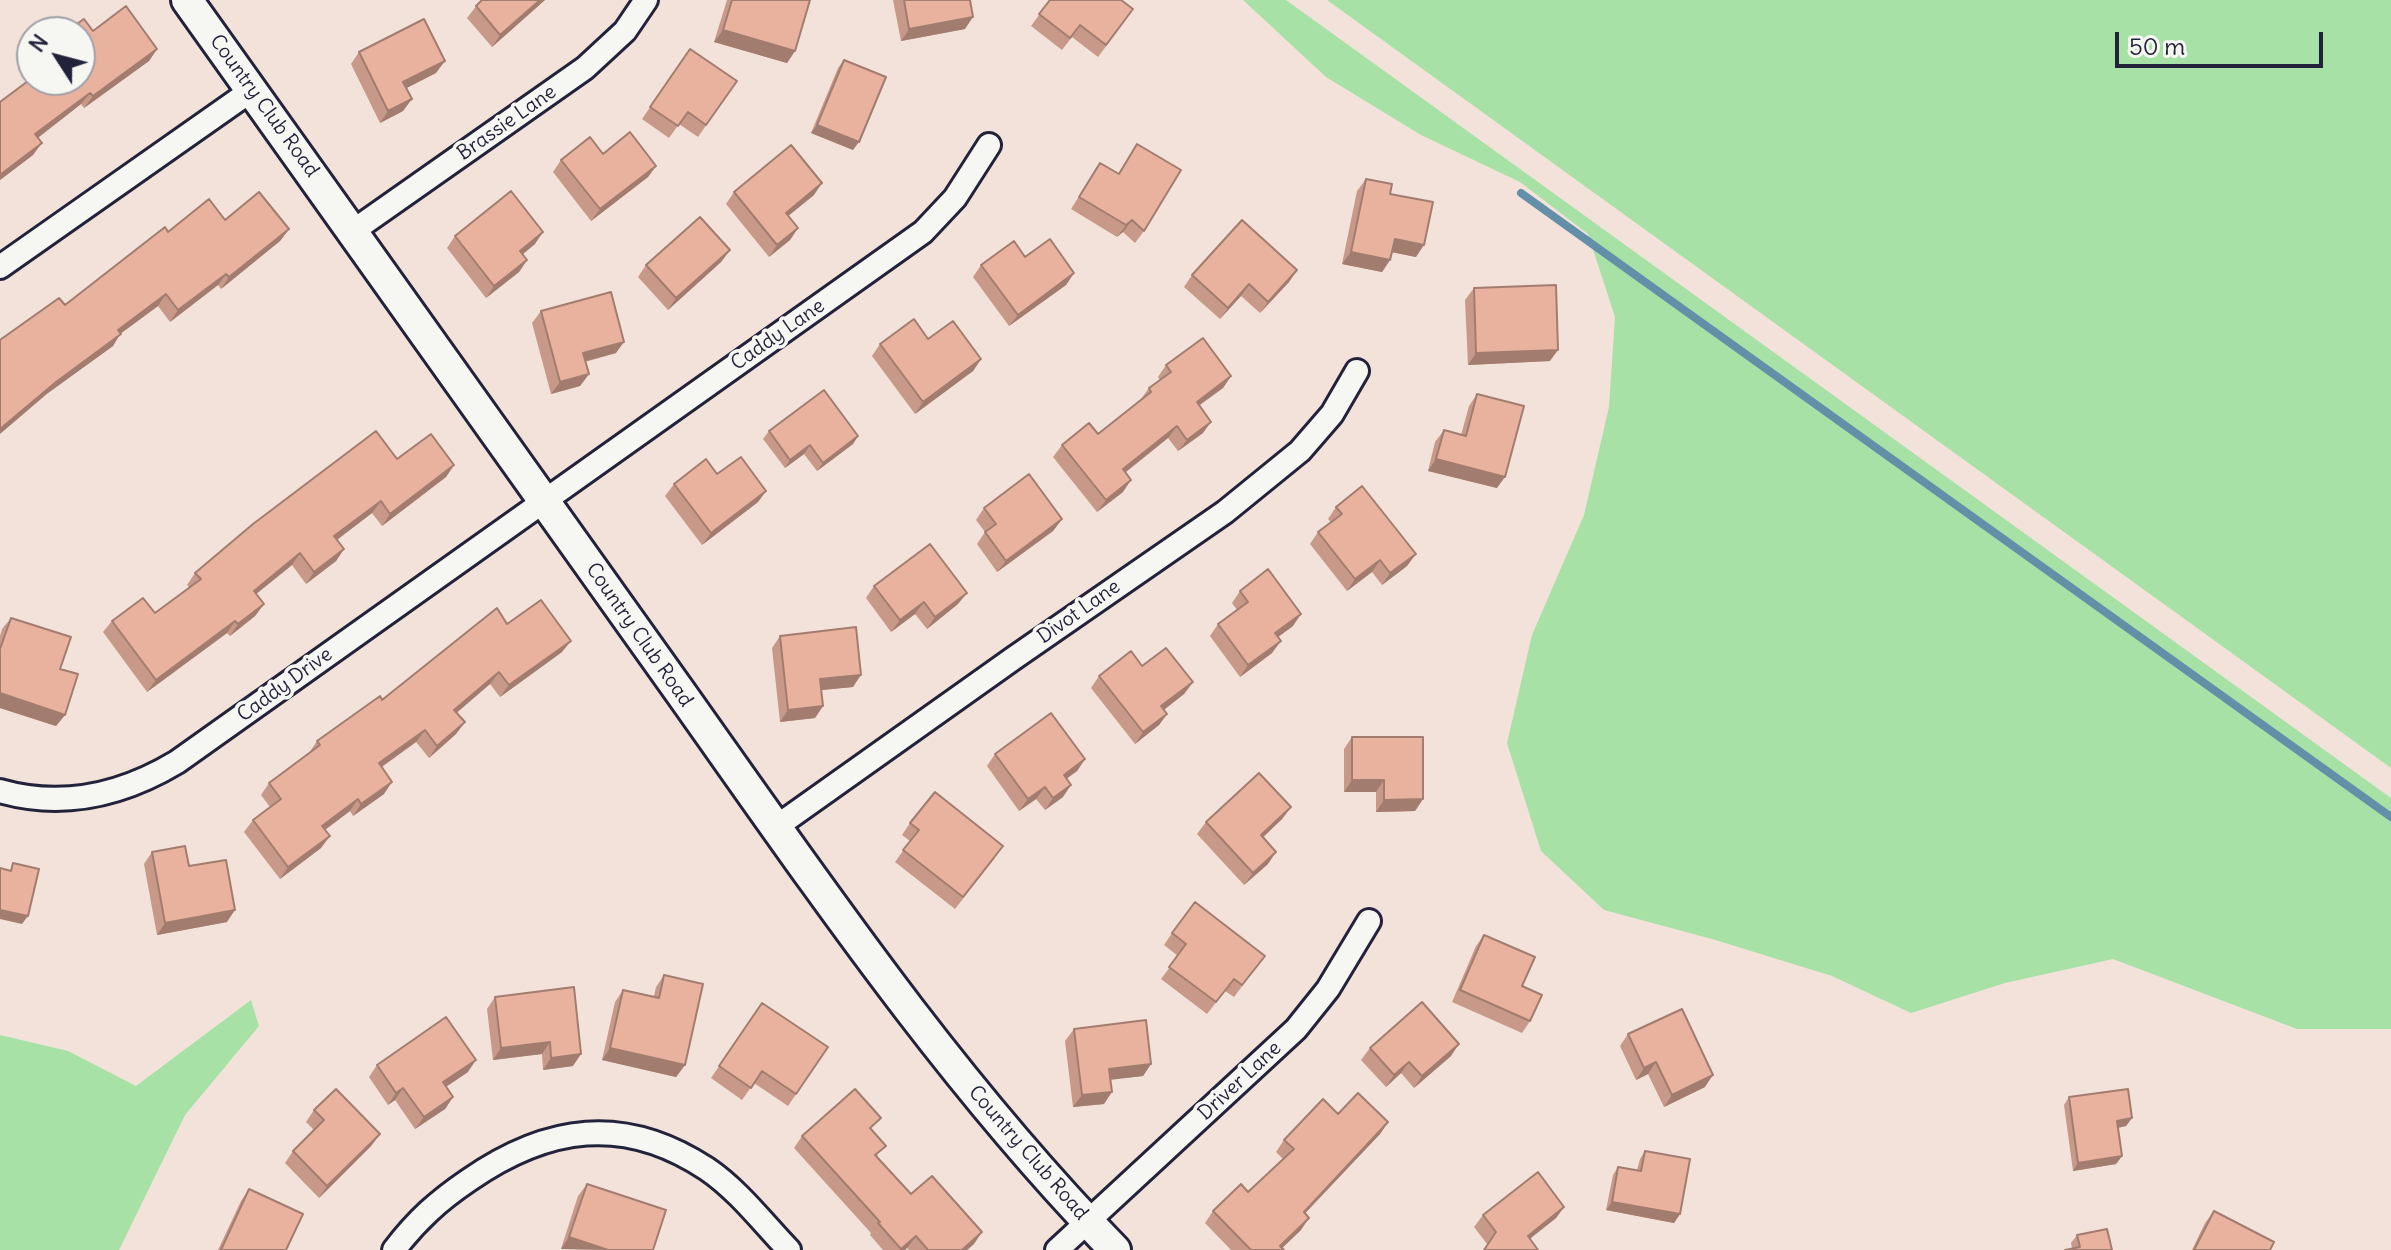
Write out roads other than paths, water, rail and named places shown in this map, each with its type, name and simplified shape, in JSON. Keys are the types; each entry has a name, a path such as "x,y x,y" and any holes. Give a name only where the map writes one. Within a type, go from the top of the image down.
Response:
{"street":[{"name":"Country Club Road","path":"187,0 776,827 913,1014 986,1108 1115,1250"},
{"name":"Brassie Lane","path":"353,231 585,68 625,31 646,0"},
{"path":"0,267 252,90"},
{"name":"Caddy Lane","path":"544,501 923,232 955,198 989,145"},
{"name":"Divot Lane","path":"776,827 1001,666 1225,512 1300,451 1332,414 1357,371"},
{"name":"Caddy Drive","path":"0,791 44,799 72,799 127,788 153,776 544,501"},
{"name":"Driver Lane","path":"1057,1250 1296,1029 1328,989 1369,921"},
{"path":"394,1250 434,1204 496,1161 542,1141 592,1133 642,1138 689,1157 729,1187 789,1250"}],"waterway":[{"path":"1521,193 2391,817"}]}
